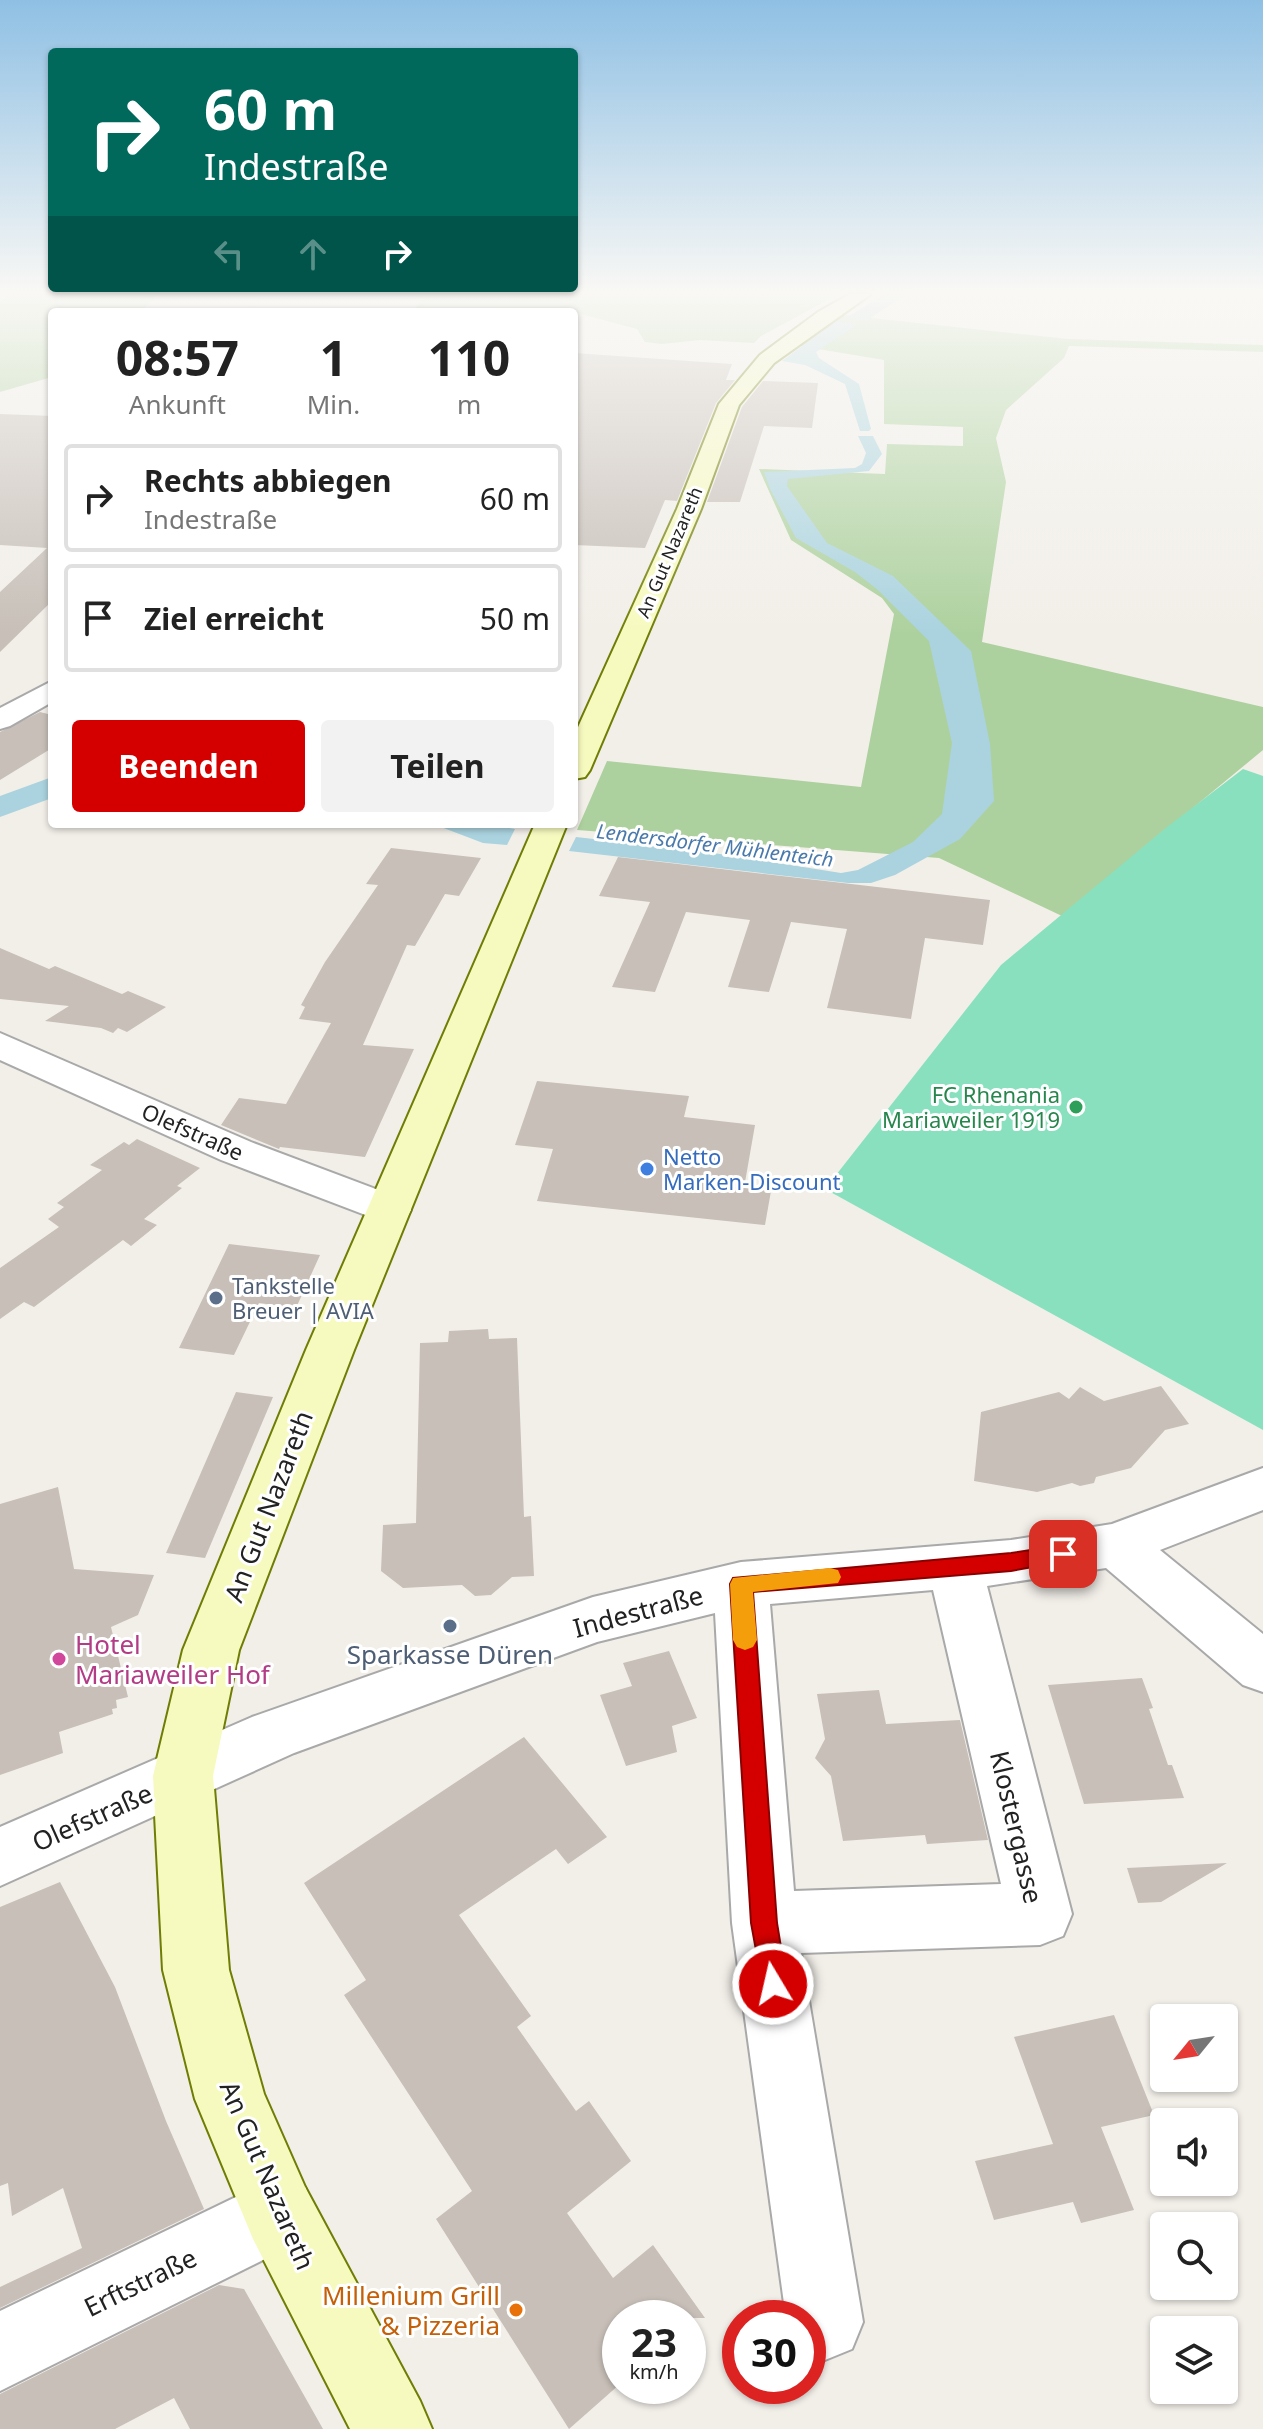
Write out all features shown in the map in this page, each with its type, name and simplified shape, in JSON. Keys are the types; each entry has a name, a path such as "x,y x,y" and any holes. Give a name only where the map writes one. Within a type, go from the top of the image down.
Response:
{"main road":[{"name":"An Gut Nazareth","path":"578,761 689,509 728,407"},
{"name":"An Gut Nazareth","path":"392,2429 279,2213 230,2099 196,1970 183,1776 211,1650 330,1350 549,828"}],"street":[{"path":"0,720 48,692"},
{"name":"Olefstraße","path":"0,1045 236,1151 389,1210"},
{"name":"Indestraße","path":"183,1776 309,1721 593,1620 741,1584 1011,1562 1116,1545 1263,1488"},
{"path":"1116,1545 1263,1668"},
{"name":"Klostergasse","path":"764,1923 1040,1914 955,1567"},
{"path":"741,1584 764,1923 822,2300"},
{"name":"Olefstraße","path":"0,1857 183,1776"},
{"name":"Erftstraße","path":"0,2352 279,2213"}],"green space":[{"path":"884,407 1009,407 996,438 1006,482 982,642 1263,707 1263,750 1062,916 939,858 577,830 607,761 861,787 894,614 882,598 791,540 759,469 885,474 887,444 963,446 963,427 884,424"},
{"name":"FC Rhenania Mariaweiler 1919","path":"1243,769 1263,776 1263,1430 825,1189 1001,965 1167,827"}],"water":[{"path":"852,407 865,407 871,429 860,431"},
{"path":"858,436 873,436 882,454 869,471 788,479 787,486 827,543 893,576 971,651 990,744 994,801 960,839 895,875 871,883 848,883 569,851 576,837 701,851 841,873 858,870 913,842 942,814 952,743 929,641 878,590 855,572 796,538 764,472 855,468 862,464 866,453"},
{"path":"48,778 48,799 0,817 0,796"},
{"path":"444,828 515,829 507,845 483,843"}],"building":[{"path":"578,407 714,407 677,501 665,500 645,548 578,545"},
{"path":"742,407 815,407 812,428 764,426 740,502 707,502"},
{"path":"0,414 48,416 48,605 0,652 0,592 47,548 0,545"},
{"path":"40,712 48,714 48,750 0,780 0,732"},
{"path":"391,848 481,858 459,896 445,894 415,946 407,945 363,1045 414,1049 365,1157 279,1149 221,1125 239,1098 286,1104 331,1023 299,1019 305,1007 301,1005 325,962 378,885 366,884"},
{"path":"618,857 990,900 983,945 925,938 911,1019 827,1008 847,929 791,922 769,992 728,987 750,920 686,912 655,992 612,987 650,902 599,896"},
{"path":"0,948 49,969 55,966 122,994 128,991 166,1007 127,1032 118,1028 113,1033 101,1028 45,1021 69,1006 0,999"},
{"name":"Netto Marken-Discount","path":"537,1081 689,1096 684,1117 755,1125 744,1188 771,1191 765,1225 537,1201 553,1149 515,1145"},
{"path":"137,1139 200,1168 177,1186 182,1188 144,1219 157,1225 131,1246 123,1240 34,1307 24,1302 0,1319 0,1268 59,1227 48,1219 64,1207 57,1203 102,1170 90,1165 124,1142 129,1145"},
{"path":"229,1244 320,1255 296,1308 259,1303 234,1355 179,1348"},
{"path":"488,1329 489,1339 517,1338 524,1517 531,1516 534,1576 512,1577 491,1595 475,1596 462,1585 403,1588 381,1571 383,1525 416,1523 420,1343 448,1342 449,1331"},
{"path":"1161,1386 1189,1424 1165,1430 1131,1468 1096,1477 1094,1483 1080,1486 1072,1483 1037,1492 974,1481 981,1412 1059,1392 1069,1399 1080,1387 1104,1401"},
{"path":"236,1392 273,1397 205,1558 166,1553"},
{"name":"Hotel Mariaweiler Hof","path":"58,1487 74,1569 154,1575 138,1615 111,1627 128,1697 116,1700 117,1708 112,1709 113,1714 59,1732 63,1753 0,1775 0,1504"},
{"path":"669,1651 697,1718 672,1726 677,1752 626,1766 600,1695 632,1686 623,1663"},
{"path":"1142,1678 1168,1765 1172,1765 1184,1798 1084,1804 1048,1685"},
{"path":"879,1690 886,1724 960,1720 988,1840 927,1844 925,1835 843,1841 831,1776 815,1758 825,1739 817,1694"},
{"path":"524,1737 607,1837 568,1864 556,1849 459,1915 531,2016 517,2027 576,2111 589,2101 631,2161 567,2213 613,2278 653,2245 692,2300 602,2300 602,2400 569,2429 436,2219 472,2191 344,1995 366,1980 304,1883"},
{"path":"1227,1863 1161,1902 1138,1903 1127,1868"},
{"path":"60,1882 115,1987 166,2121 204,2209 0,2308 0,2287 82,2248 63,2188 12,2216 8,2183 0,2186 0,1907"},
{"path":"1114,2015 1151,2108 1150,2116 1101,2127 1134,2210 1081,2223 1073,2202 994,2220 975,2161 1053,2144 1014,2037"},
{"path":"219,2285 244,2289 323,2429 190,2429 174,2398 115,2429 0,2429 0,2394"}],"slow traffic":[{"path":"745,1640 741,1584 830,1577"}],"place":[{"name":"FC Rhenania Mariaweiler 1919","path":"1076,1107"},
{"name":"Netto Marken-Discount","path":"647,1169"},
{"name":"Tankstelle Breuer | AVIA","path":"216,1298"},
{"name":"Sparkasse Düren","path":"450,1626"},
{"name":"Hotel Mariaweiler Hof","path":"59,1659"},
{"name":"Millenium Grill & Pizzeria","path":"516,2310"}],"route":[{"path":"773,1984 764,1923 741,1584 1011,1562 1063,1554"}],"water label":[{"name":"Lendersdorfer Mühlenteich","path":"715,845"}]}
